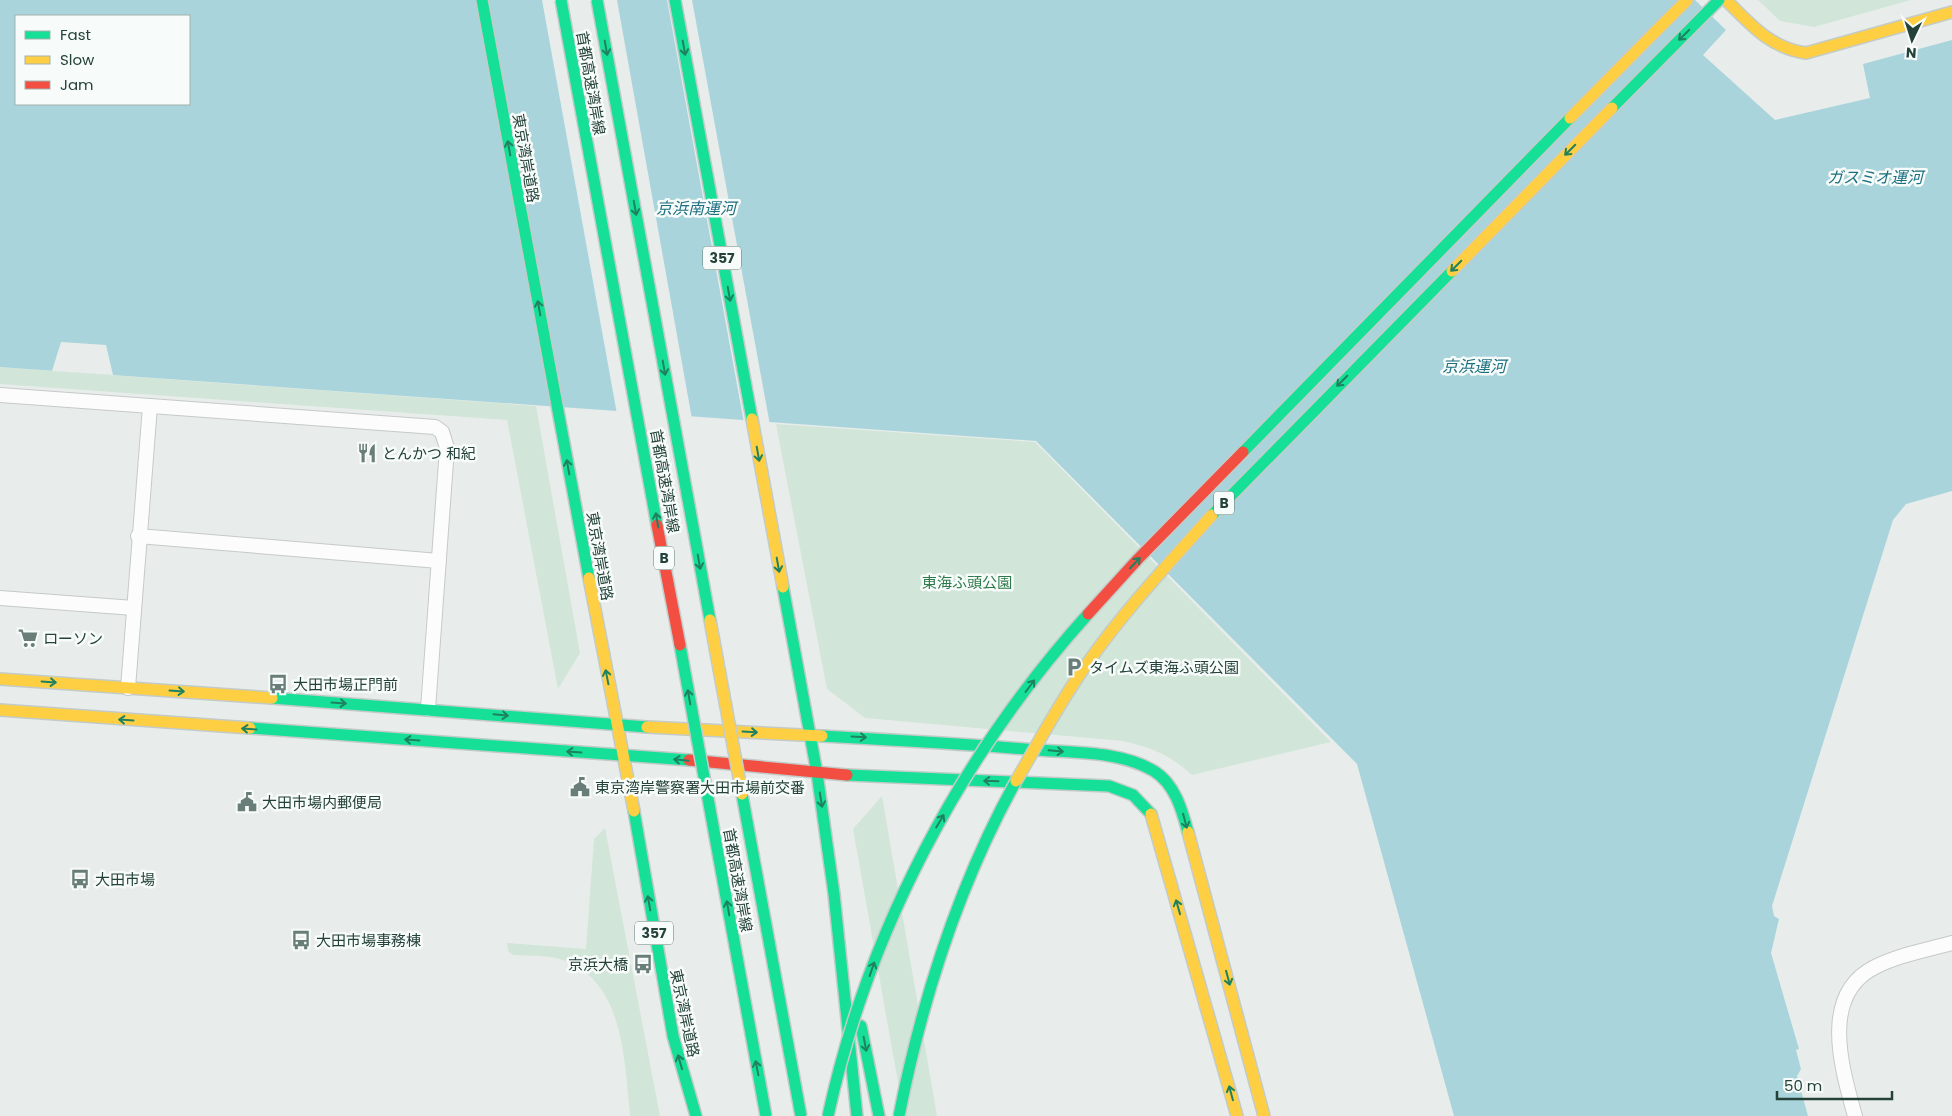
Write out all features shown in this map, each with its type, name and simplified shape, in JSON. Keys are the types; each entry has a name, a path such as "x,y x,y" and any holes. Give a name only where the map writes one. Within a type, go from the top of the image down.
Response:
{"main road":[{"name":"東京湾岸道路","path":"482,0 673,1036 695,1114"},
{"name":"首都高速湾岸線","path":"561,0 766,1116"},
{"name":"首都高速湾岸線","path":"597,0 801,1116"},
{"name":"357","path":"675,0 817,773 834,894 857,1116"},
{"name":"B","path":"828,1116 852,1026 879,948 911,877 962,783 998,729 1036,678 1071,633 1145,552 1687,0"},
{"name":"B","path":"899,1116 919,1020 934,969 972,870 1025,763 1094,654 1157,575 1231,495 1719,0"},
{"path":"1726,0 1769,42 1781,49 1806,53 1952,12"},
{"path":"0,679 428,709 616,725 972,744 1128,759 1164,779 1180,802 1264,1116"},
{"path":"0,710 622,754 817,773 1109,786 1133,794 1151,814 1237,1116"},
{"name":"357","path":"834,894 879,1116"}],"street":[{"path":"0,395 435,427 442,432 447,448 428,709"},
{"path":"128,688 138,536 150,406"},
{"path":"138,536 439,561"},
{"path":"0,598 134,608"},
{"path":"1855,1116 1838,1039 1839,1020 1847,994 1874,967 1952,943"}],"green space":[{"path":"1758,0 1911,0 1814,27 1780,21"},
{"path":"0,367 536,406 580,653 558,689 507,420 0,384"},
{"name":"東海ふ頭公園","path":"776,424 1035,442 1331,742 1192,775 1176,762 1160,753 1123,741 865,718 827,689"},
{"path":"882,796 937,1116 904,1116 853,829"},
{"path":"605,828 660,1116 630,1116 623,1048 618,1026 610,1005 599,986 583,971 563,960 545,956 513,955 508,951 507,943 586,949 594,839"}],"water":[{"name":"京浜運河","path":"0,0 1695,0 1726,30 1703,55 1775,120 1870,98 1863,64 1952,40 1952,491 1906,504 1893,520 1772,906 1774,916 1779,919 1771,953 1799,1049 1796,1050 1801,1069 1797,1076 1808,1116 1454,1116 1357,764 1036,441 0,367"}],"pier":[{"path":"542,0 617,0 692,419 617,414"},
{"path":"667,0 692,0 770,425 744,423"},
{"path":"61,342 106,345 113,375 52,371"}],"traffic: fast":[{"path":"482,0 589,578"},
{"path":"561,0 657,525"},
{"path":"597,0 710,620"},
{"path":"675,0 752,419"},
{"path":"1612,108 1719,0"},
{"path":"1243,452 1570,118"},
{"path":"1212,515 1452,271"},
{"path":"783,587 817,773 834,894 857,1116"},
{"path":"828,1116 845,1047 868,979 894,913 925,848 960,786 999,726 1042,668 1088,614"},
{"path":"680,645 766,1116"},
{"path":"272,698 647,727"},
{"path":"250,728 689,760"},
{"path":"822,736 1112,756 1141,764 1161,776 1177,798 1188,832"},
{"path":"847,775 1109,786 1133,795 1151,814"},
{"path":"899,1116 919,1029 944,944 976,861 1016,781"},
{"path":"742,794 801,1116"},
{"path":"634,811 673,1036 696,1116"},
{"path":"861,1026 879,1116"}],"traffic: slow":[{"path":"1654,33 1687,0"},
{"path":"1726,0 1761,34 1782,46 1806,53 1952,12"},
{"path":"1570,118 1654,33"},
{"path":"1452,271 1612,108"},
{"path":"752,419 783,587"},
{"path":"1016,781 1068,692 1101,644 1147,588 1212,515"},
{"path":"589,578 634,811"},
{"path":"710,620 742,794"},
{"path":"0,679 272,698"},
{"path":"0,710 250,728"},
{"path":"647,727 822,736"},
{"path":"1151,814 1237,1116"},
{"path":"1188,832 1264,1116"}],"traffic: jam":[{"path":"1088,614 1138,559 1243,452"},
{"path":"657,525 680,645"},
{"path":"689,760 847,775"}],"place":[{"name":"とんかつ 和紀","path":"367,453"},
{"name":"ローソン","path":"28,638"},
{"name":"タイムズ東海ふ頭公園","path":"1074,667"},
{"name":"大田市場正門前","path":"278,684"},
{"name":"東京湾岸警察署大田市場前交番","path":"580,787"},
{"name":"大田市場内郵便局","path":"247,802"},
{"name":"大田市場","path":"80,879"},
{"name":"大田市場事務棟","path":"301,940"},
{"name":"京浜大橋","path":"643,964"}],"water label":[{"name":"ガスミオ運河","path":"1875,177"},
{"name":"京浜南運河","path":"696,208"}]}
